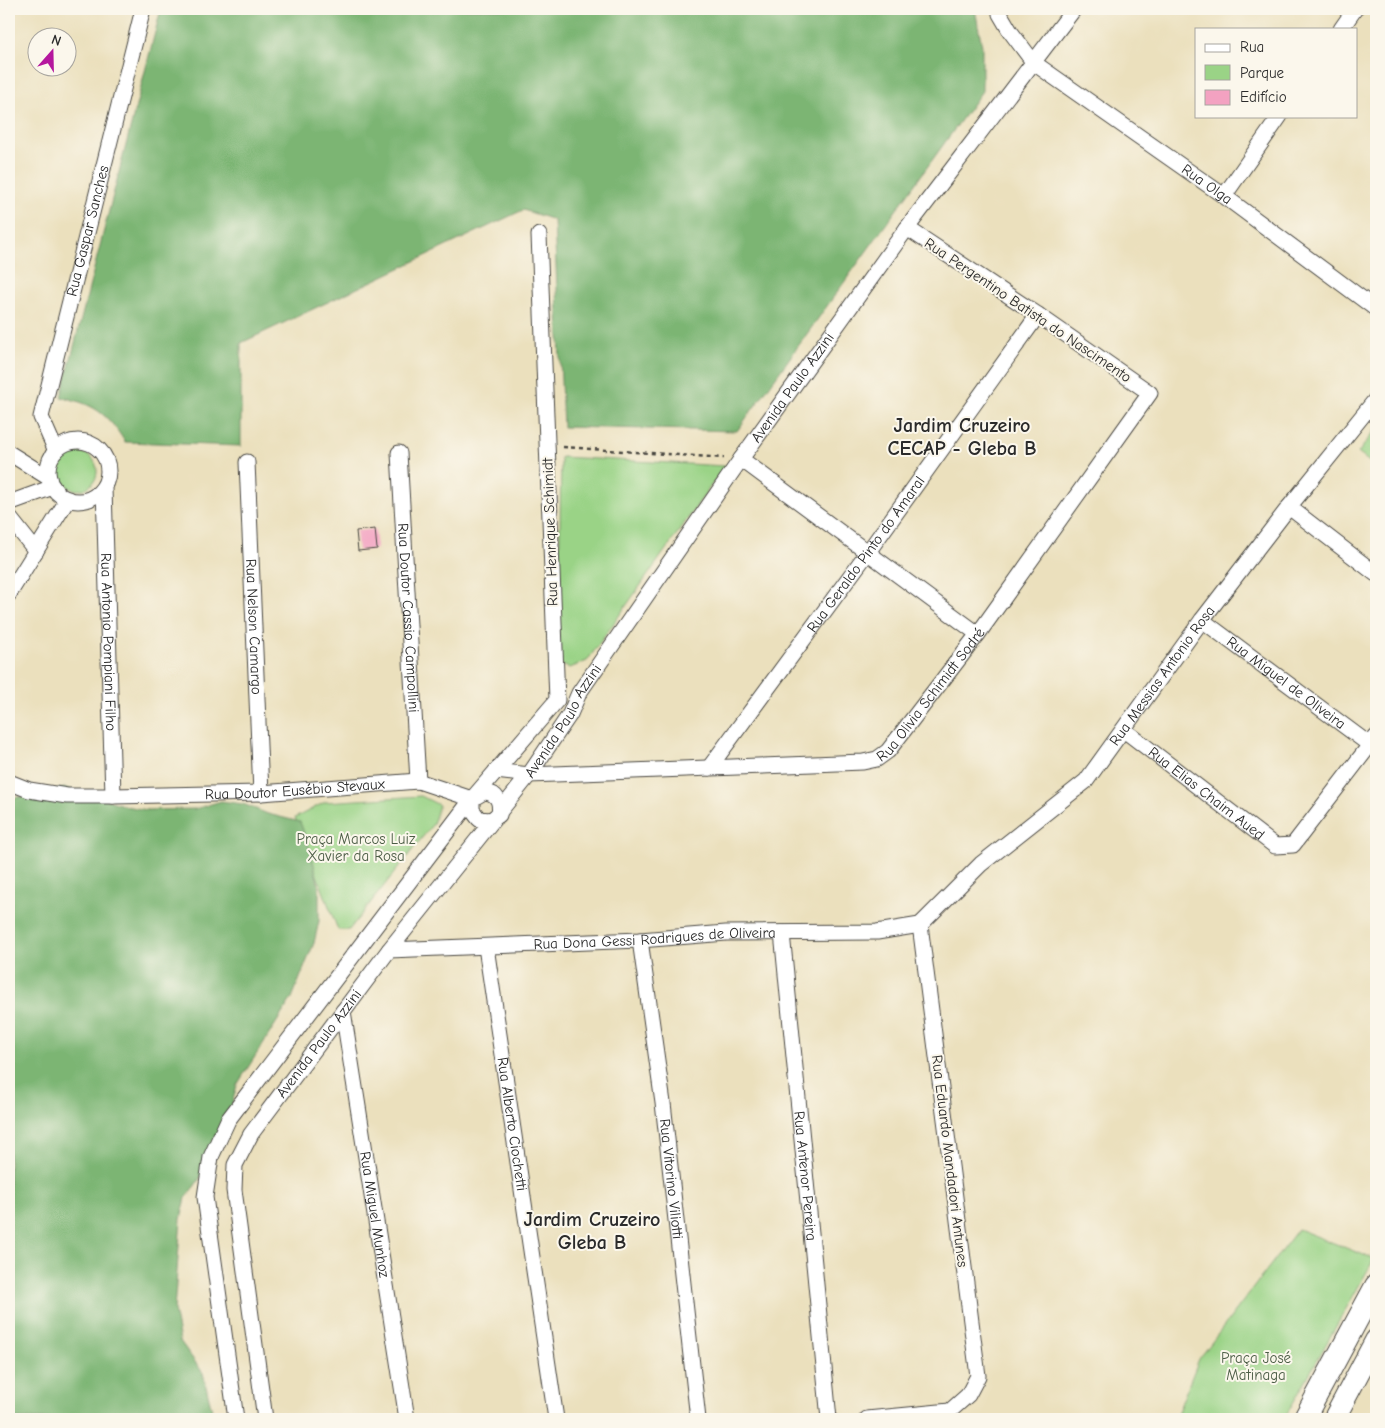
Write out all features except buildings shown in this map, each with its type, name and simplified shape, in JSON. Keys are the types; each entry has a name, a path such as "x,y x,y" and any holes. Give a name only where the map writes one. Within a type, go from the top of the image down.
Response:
{"main road":[{"path":"1304,1419 1376,1285"},
{"path":"1334,1419 1376,1340"}],"street":[{"name":"Rua Gaspar Sanches","path":"56,451 41,417 143,9"},
{"name":"Rua Olga","path":"1000,9 1000,14 1010,31 1034,63 1224,196 1376,309"},
{"name":"Avenida Paulo Azzini","path":"265,1419 234,1190 235,1165 251,1134 389,950 529,775 570,714 579,693 741,459 907,228 1074,9"},
{"path":"1342,28 1355,9"},
{"path":"1224,196 1279,118"},
{"name":"Rua Pergentino Batista do Nascimento","path":"907,228 1038,315 1150,393"},
{"name":"Rua Henrique Schimidt","path":"539,235 557,700"},
{"name":"Rua Geraldo Pinto do Amaral","path":"709,768 868,552 1038,315"},
{"name":"Rua Olivia Schimidt Sodré","path":"496,771 529,775 863,762 877,759 888,752 978,634 1150,393"},
{"name":"Rua Messias Antonio Rosa","path":"920,925 981,864 1086,781 1202,620 1289,507 1376,399"},
{"path":"9,453 51,483 60,494 68,499 78,501 88,500 104,488 109,468 100,450 92,444 82,441 73,442 64,445 56,451 51,459 48,468 51,483"},
{"name":"Rua Doutor Cassio Campollini","path":"399,453 418,781"},
{"path":"741,459 978,634"},
{"name":"Rua Nelson Camargo","path":"247,462 261,793"},
{"path":"9,503 51,483"},
{"name":"Rua Antonio Pompiani Filho","path":"104,488 112,796"},
{"path":"9,594 68,499"},
{"path":"1289,507 1376,574"},
{"path":"9,517 36,551"},
{"name":"Rua Miguel de Oliveira","path":"1202,620 1373,741"},
{"path":"498,815 490,820 479,818 472,810 472,798 557,700 579,693"},
{"path":"557,700 570,714"},
{"name":"Rua Elias Chaim Aued","path":"1124,730 1275,846 1293,845 1373,741"},
{"name":"Rua Doutor Eusébio Stevaux","path":"9,782 29,790 67,796 112,796 261,793 418,781 472,798"},
{"name":"Avenida Paulo Azzini","path":"236,1419 205,1198 211,1157 228,1120 472,798"},
{"name":"Rua Dona Gessi Rodrigues de Oliveira","path":"389,950 640,940 726,933 877,932 920,925"},
{"name":"Rua Eduardo Mandadori Antunes","path":"920,925 978,1376 968,1394 951,1415"},
{"name":"Rua Antenor Pereira","path":"782,933 829,1419"},
{"name":"Rua Vitorino Viliotti","path":"640,940 663,1103 698,1419"},
{"name":"Rua Alberto Ciochetti","path":"486,946 556,1419"},
{"name":"Rua Miguel Munhoz","path":"342,1011 407,1419"},
{"path":"867,1419 951,1415"}],"path":[{"path":"547,446 741,459"}],"green space":[{"path":"161,9 975,9 982,46 982,91 737,431 563,427 554,220 523,210 241,343 241,446 125,442 112,424 99,411 82,403 61,397"},
{"path":"1376,429 1376,467 1358,453"},
{"path":"78,452 91,458 97,471 91,484 78,490 65,484 59,471 65,458"},
{"path":"561,457 725,466 587,661 570,668 558,664"},
{"path":"65,788 125,806 147,810 195,809 221,801 243,804 268,814 300,822 311,852 319,887 319,921 314,943 292,998 237,1085 220,1150 186,1198 181,1219 174,1310 180,1341 203,1373 214,1419 9,1419 9,799"},
{"name":"Praça Marcos Luiz Xavier da Rosa","path":"421,796 439,805 433,824 349,930 338,930 295,818 325,802"},
{"name":"Praça José Matinaga","path":"1298,1229 1374,1259 1284,1419 1175,1419 1199,1359"}],"district":[{"name":"Jardim Cruzeiro CECAP - Gleba B","path":"962,436"},
{"name":"Jardim Cruzeiro Gleba B","path":"592,1230"}]}
